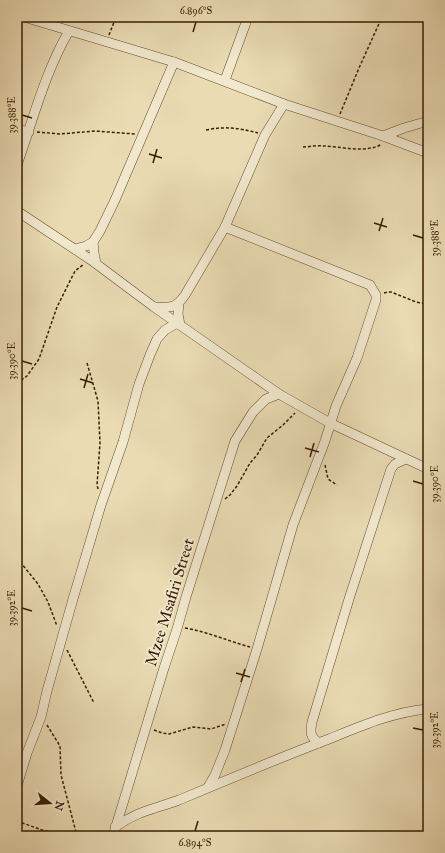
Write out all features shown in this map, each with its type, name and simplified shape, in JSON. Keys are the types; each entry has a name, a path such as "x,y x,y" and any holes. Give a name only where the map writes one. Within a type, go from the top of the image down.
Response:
{"street":[{"path":"24,17 174,62 225,80 284,104 428,153"},
{"path":"225,80 248,17"},
{"path":"17,165 46,80 60,46 69,31"},
{"path":"75,249 93,242 115,200 174,62"},
{"path":"273,100 276,117"},
{"path":"178,324 179,303 198,274 224,227 266,135 284,104"},
{"path":"387,138 404,128 428,121"},
{"path":"17,129 29,132"},
{"path":"17,211 94,262 154,307 279,394 330,423 428,469"},
{"path":"208,787 220,763 257,649 293,525 319,457 330,423 357,358 376,300 376,295 370,285 224,227"},
{"path":"93,242 94,262"},
{"path":"154,307 168,308 179,303"},
{"path":"17,786 27,753 41,717 46,691 101,505 123,442 139,384 157,339 164,330 178,324"},
{"name":"Mzee Msafiri Street","path":"114,832 188,589 236,441 253,412 266,399 279,394"},
{"path":"386,449 391,469"},
{"path":"319,743 311,736 310,732 346,606 391,469 395,464 406,459"},
{"path":"114,832 135,814 178,800 379,719 410,711 428,709"},
{"path":"220,763 222,770 229,779"}],"path":[{"path":"106,42 116,17"},
{"path":"337,122 382,17"},
{"path":"206,130 219,127 232,127 266,135"},
{"path":"29,132 60,134 95,131 143,135"},
{"path":"303,147 377,147 387,138"},
{"path":"17,383 27,376 39,359 57,307 75,271 80,266 94,262"},
{"path":"376,300 381,295 388,292 420,303 428,304"},
{"path":"87,363 98,401 100,443 97,485 99,492"},
{"path":"224,500 237,486 267,438 283,425 293,413 303,408"},
{"path":"319,457 324,462 328,479 337,485"},
{"path":"17,558 38,584 48,602 62,639 94,703"},
{"path":"177,629 186,628 223,637 238,644 257,649"},
{"path":"41,717 51,729 60,746 61,776 77,836"},
{"path":"146,728 169,734 193,727 211,729 233,722"},
{"path":"17,821 42,830 70,836"},
{"path":"42,830 44,836"},
{"path":"91,836 114,832"}]}
